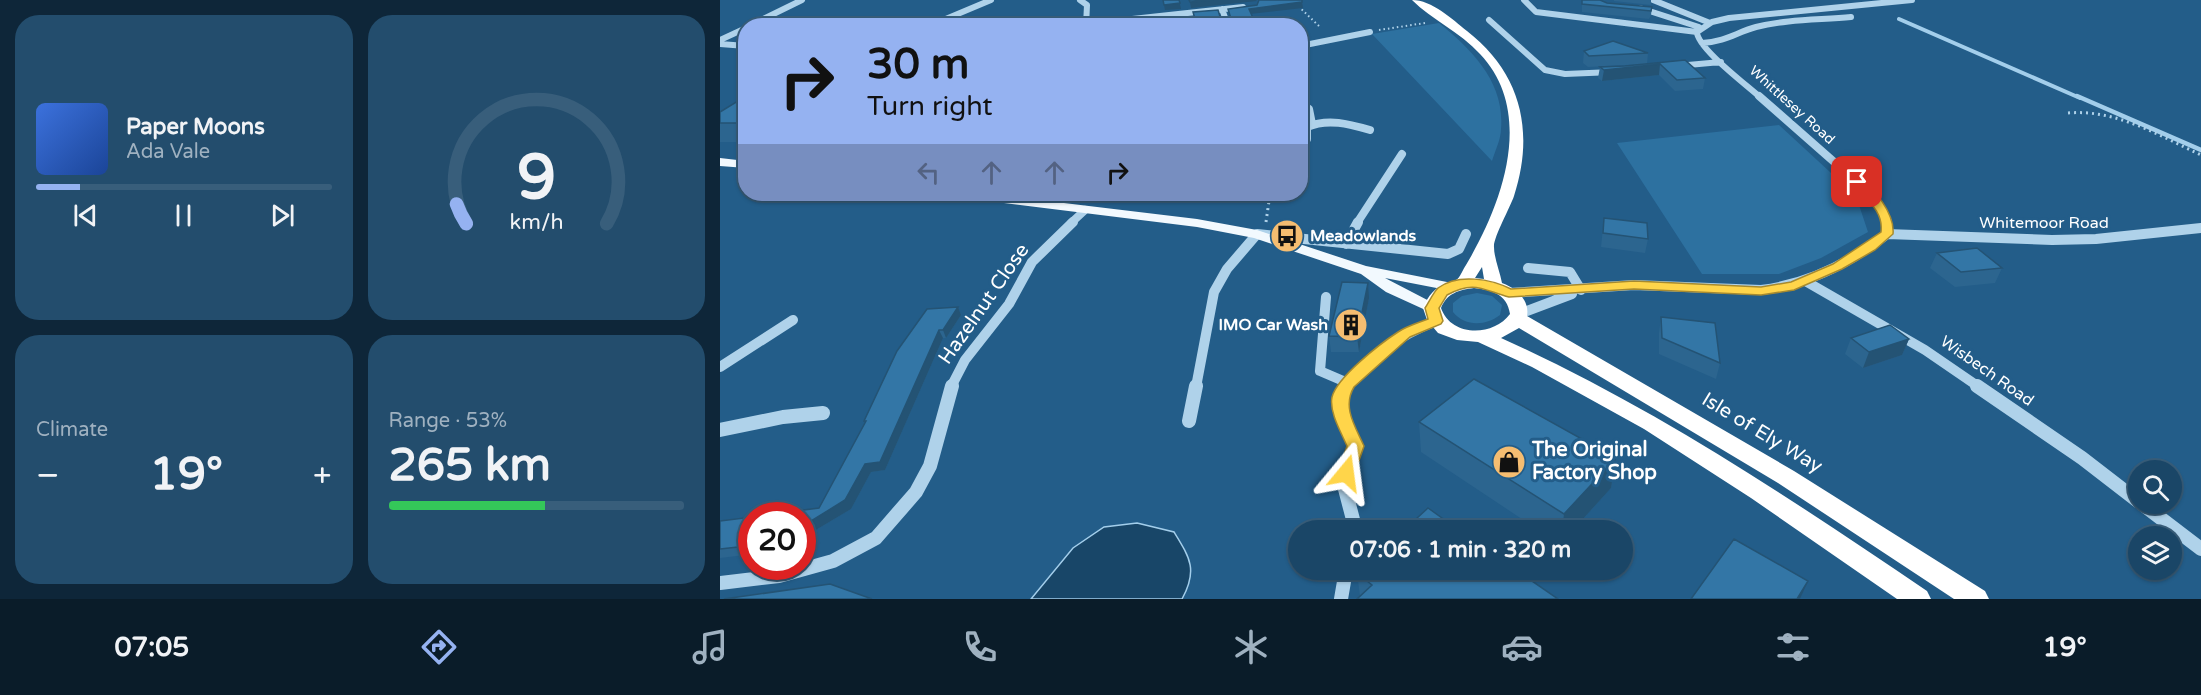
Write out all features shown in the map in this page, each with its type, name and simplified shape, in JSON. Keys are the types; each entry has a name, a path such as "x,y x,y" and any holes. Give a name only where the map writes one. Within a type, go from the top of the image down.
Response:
{"highway":[{"path":"1417,0 1447,20 1477,45 1502,73 1515,113 1518,147 1510,186 1486,248 1458,285 1435,299 1434,314 1455,333 1481,336 1524,354 1602,395 1709,458 1918,599"},
{"path":"1481,336 1504,330 1518,316 1519,306 1501,289 1486,248"},
{"path":"1458,285 1501,289"},
{"name":"Isle of Ely Way","path":"1518,316 1584,362 1668,406 1869,528 1976,599"}],"main road":[{"path":"720,162 738,164"},
{"path":"1017,201 1197,223 1257,234 1363,270 1458,285"},
{"path":"1363,270 1434,314"}],"street":[{"path":"765,18 802,0"},
{"path":"948,18 991,0"},
{"path":"1080,0 1087,5 1086,18"},
{"path":"1524,0 1530,8 1548,15 1699,30 1710,23 1761,14 1912,0"},
{"path":"1653,0 1710,23"},
{"path":"1146,18 1238,5 1255,6"},
{"path":"1634,7 1652,10 1699,30"},
{"path":"1222,9 1225,18"},
{"path":"1702,43 1724,41 1754,28 1778,23 1851,17"},
{"path":"1489,20 1545,70 1564,74 1623,72"},
{"name":"Whittlesey Road","path":"1699,30 1702,43 1721,62 1874,197 1888,223 1887,234"},
{"path":"720,42 738,32"},
{"path":"1308,44 1370,32"},
{"path":"720,42 738,45"},
{"path":"1667,67 1721,62"},
{"path":"1308,108 1312,124"},
{"path":"1308,126 1348,123 1370,130"},
{"path":"1346,244 1368,204 1402,154"},
{"name":"Hazelnut Close","path":"720,583 779,576 833,561 876,538 916,492 930,466 948,393 966,360 1009,304 1032,262 1085,210"},
{"name":"Whitemoor Road","path":"1887,234 2052,240 2096,239 2201,228"},
{"path":"1189,421 1214,292 1227,269 1257,234 1448,254 1459,249 1466,234"},
{"path":"1501,289 1581,290 1634,285 1761,291 1807,282 1871,247 1887,234"},
{"path":"1528,267 1570,272 1581,290"},
{"name":"Wisbech Road","path":"1807,282 1924,350 2082,458 2128,494"},
{"path":"1518,316 1581,290"},
{"path":"1326,297 1320,371 1348,383"},
{"path":"1355,520 1347,504 1346,473 1355,446 1342,416 1340,397 1348,383 1405,334 1434,314"},
{"path":"720,367 793,320"},
{"path":"720,430 783,417 823,413"},
{"name":"Wisbech Road","path":"2155,514 2201,549"},
{"path":"1341,599 1344,580"}],"path":[{"path":"1292,0 1301,7 1308,18"},
{"path":"1308,18 1335,38"},
{"path":"1370,32 1447,20"},
{"path":"2068,113 2091,111 2110,115 2201,155"},
{"path":"1257,234 1266,222 1269,201"}],"shaded area":[{"path":"1439,23 1463,44 1484,68 1498,96 1501,133 1492,161 1372,34"},
{"path":"1779,125 1856,196 1868,232 1821,258 1779,274 1702,274 1617,143"},
{"path":"1477,293 1492,296 1502,305 1500,315 1482,323 1476,323 1463,320 1453,312 1453,303 1462,296"},
{"path":"1137,523 1174,532 1180,541 1188,557 1191,572 1182,599 1031,599 1073,548 1104,527"}],"building":[{"path":"1163,0 1179,0 1180,3 1164,5"},
{"path":"1189,0 1214,0 1190,2"},
{"path":"1259,0 1302,0 1302,2 1249,9 1253,18 1231,18 1228,9 1257,5"},
{"path":"1582,0 1652,7 1651,11 1582,4"},
{"path":"1218,10 1220,18 1195,18 1193,12"},
{"path":"1613,41 1648,53 1589,56 1584,51"},
{"path":"1685,60 1705,78 1677,80 1660,64 1604,70 1600,67 1625,66"},
{"path":"738,101 737,123 720,123 720,112"},
{"path":"1604,218 1647,223 1648,239 1603,233"},
{"path":"1977,248 2002,268 1961,272 1937,253"},
{"path":"1342,282 1368,283 1357,337 1329,336"},
{"path":"958,307 943,330 939,330 880,462 865,464 845,500 816,518 816,508 819,508 866,421 864,421 897,351 927,309"},
{"path":"1661,317 1715,323 1720,363 1662,338"},
{"path":"1890,325 1909,339 1869,352 1851,338"},
{"path":"1474,379 1616,458 1564,514 1419,422"},
{"path":"1428,508 1445,520 1415,520"},
{"path":"738,519 738,547 720,549 720,521"},
{"path":"1734,539 1808,581 1797,599 1691,599"},
{"path":"1366,580 1530,580 1558,599 1357,599 1372,585"},
{"path":"830,584 872,599 724,599"}],"waterway":[{"path":"1899,19 2080,98"},
{"path":"2077,96 2201,150"}],"place":[{"name":"Meadowlands","path":"1287,236"},
{"name":"IMO Car Wash","path":"1351,325"},
{"name":"The Original Factory Shop","path":"1509,462"}],"route":[{"path":"1346,473 1355,446 1342,416 1340,397 1348,383 1382,352 1405,334 1436,321 1432,314 1435,299 1452,286 1484,283 1502,288 1509,293 1634,285 1761,291 1794,286 1838,267 1871,247 1887,234 1888,223 1884,212 1874,197 1857,182"}]}
